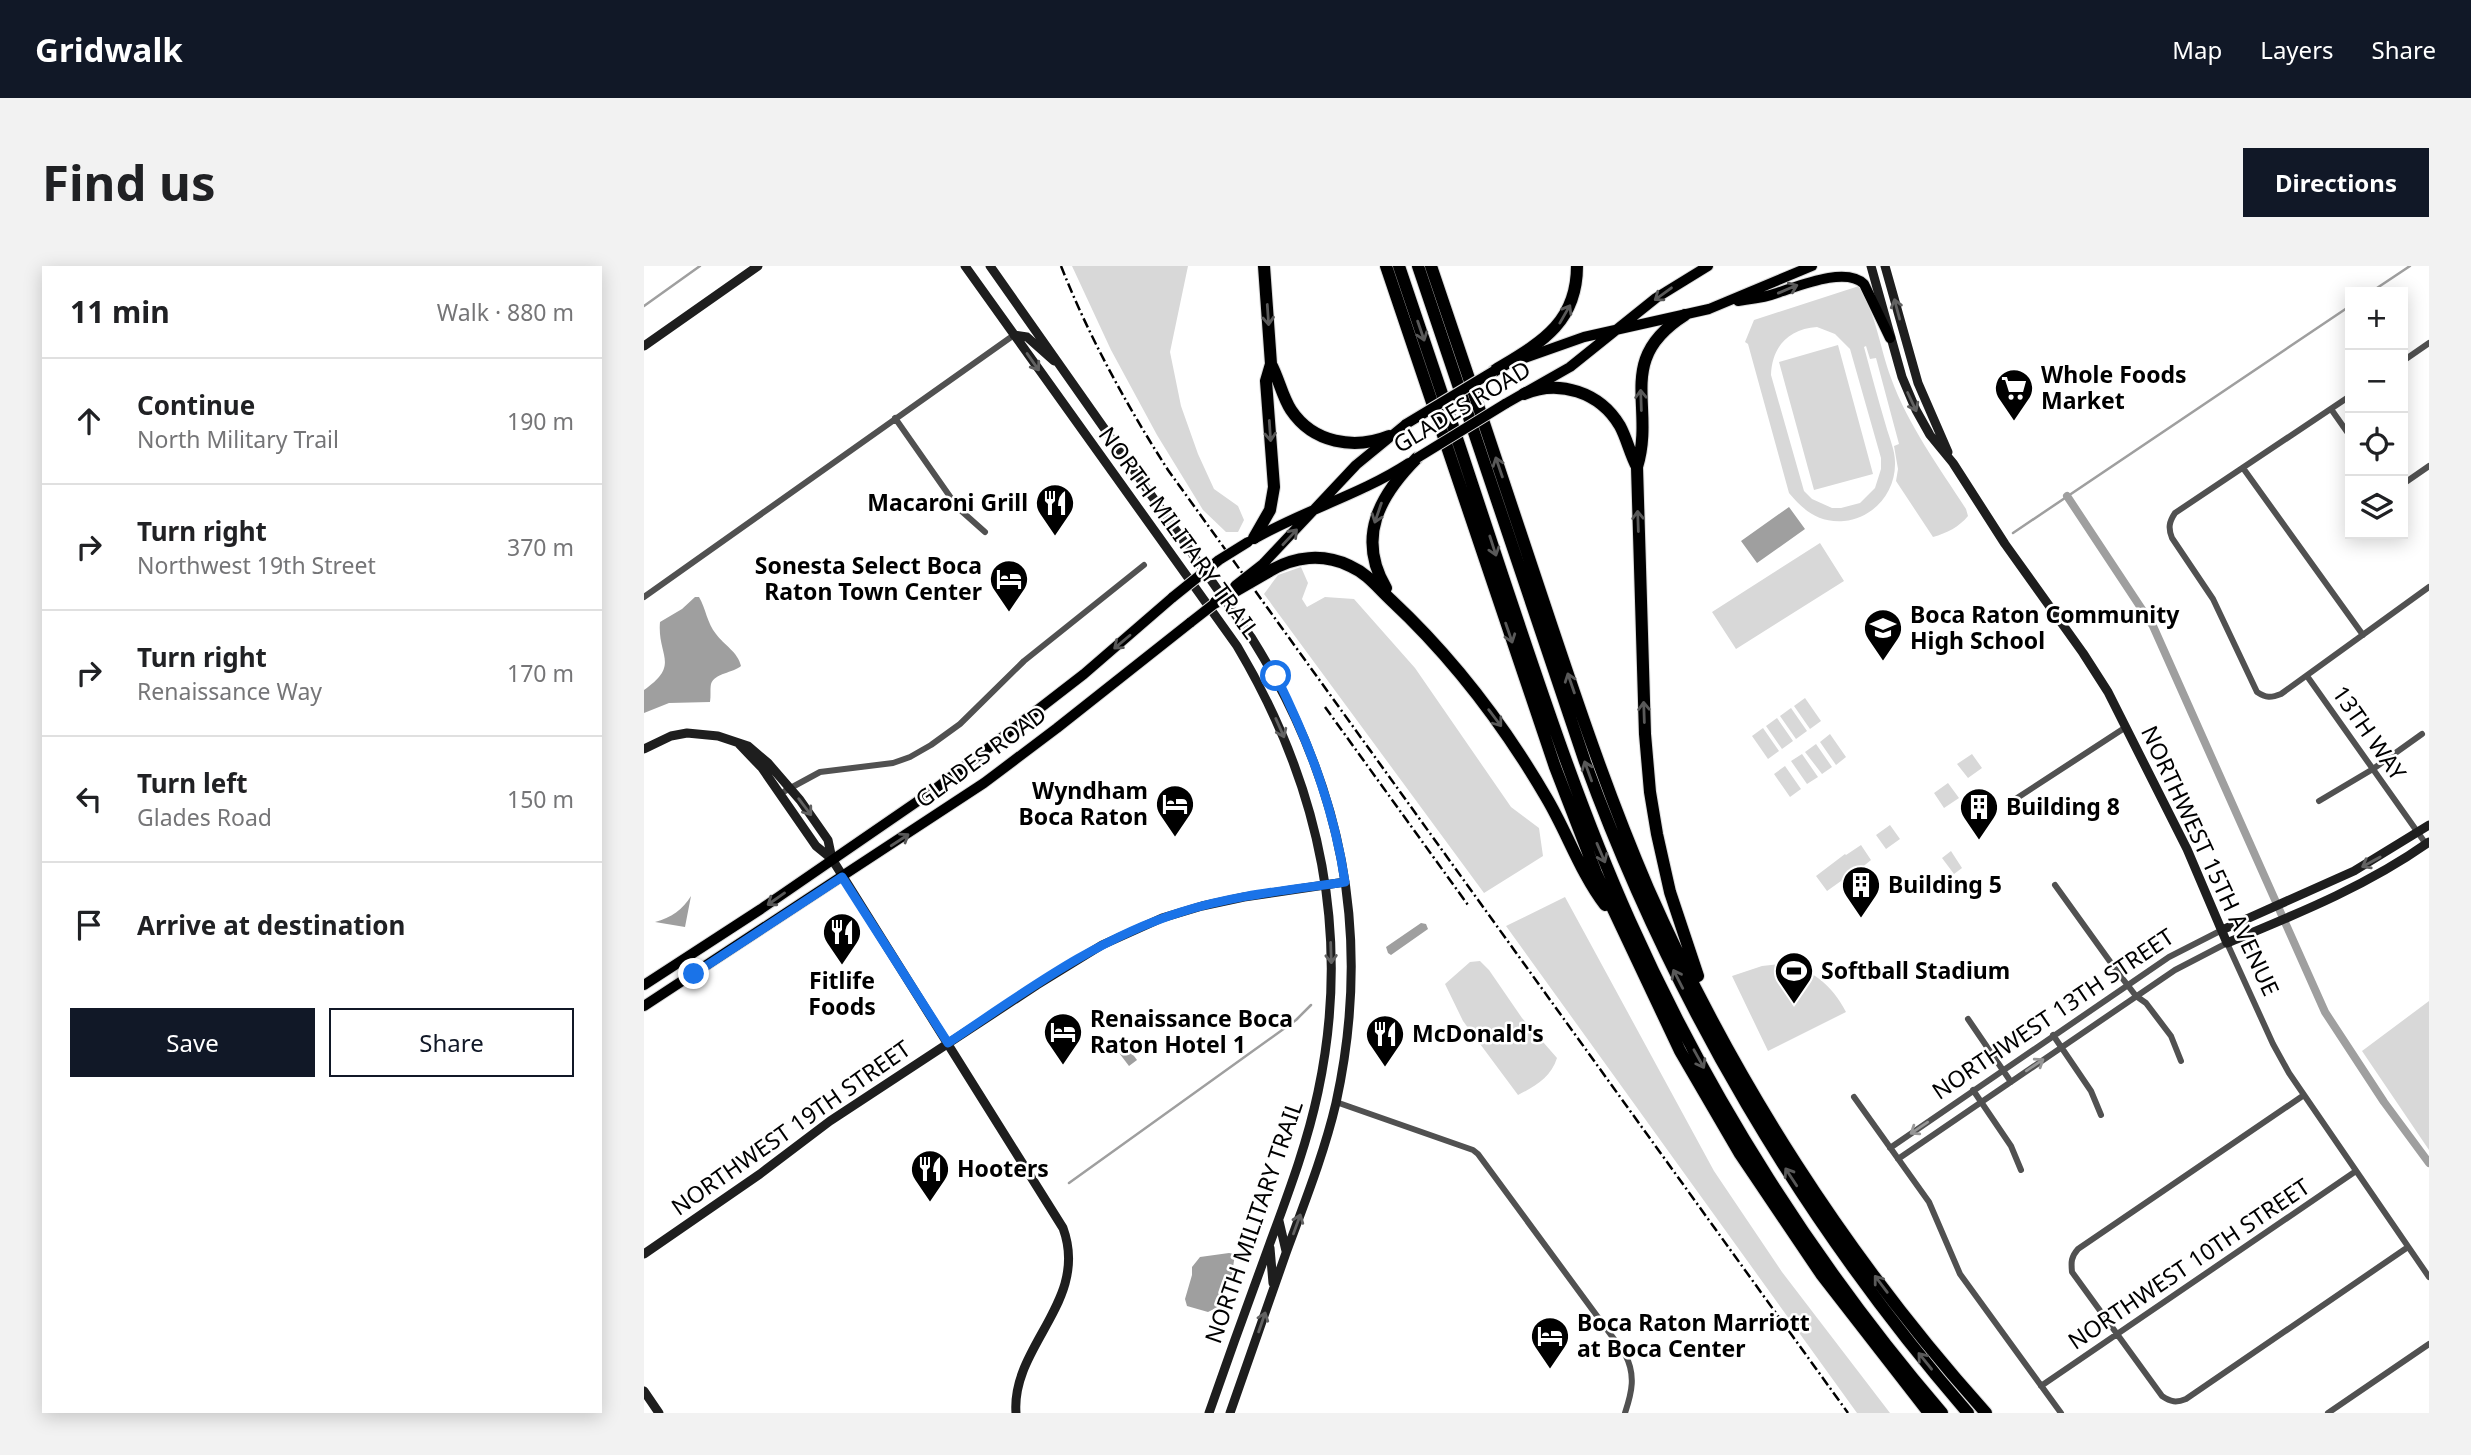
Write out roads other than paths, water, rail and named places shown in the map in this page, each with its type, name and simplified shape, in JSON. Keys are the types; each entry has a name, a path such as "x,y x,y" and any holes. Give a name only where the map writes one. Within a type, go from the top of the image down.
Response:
{"highway":[{"path":"1264,266 1271,364 1291,410 1317,433 1339,442 1355,444 1390,436"},
{"path":"1386,266 1558,777 1596,873 1680,1051 1756,1178 1843,1305 1929,1413"},
{"path":"1399,266 1569,771 1630,921 1694,1049 1781,1196 1863,1314 1942,1413"},
{"path":"1418,266 1578,744 1605,816 1651,923 1716,1052 1785,1168 1871,1292 1968,1413"},
{"path":"1431,266 1595,754 1647,885 1711,1016 1772,1124 1836,1222 1910,1323 1986,1413"},
{"path":"1494,371 1538,344 1562,321 1574,292 1577,266"},
{"path":"1685,315 1658,337 1644,363 1640,384 1642,449 1637,467 1645,734 1650,792 1670,892 1711,1016"},
{"path":"1251,540 1267,516 1273,494 1266,382 1271,364"},
{"path":"1524,394 1555,387 1577,391 1592,398 1618,422 1637,467"},
{"path":"1403,611 1378,573 1373,536 1375,520 1384,498 1417,458"},
{"path":"1216,602 1266,568 1301,558 1338,561 1369,577 1463,677 1499,723 1547,798 1592,888 1623,929"}],"main road":[{"name":"GLADES ROAD","path":"644,985 761,909 988,750 1219,561 1251,540 1360,491 1570,368 1657,299 1708,266"},
{"name":"GLADES ROAD","path":"1266,568 1356,465 1406,424 1494,371 1567,341 1685,315 1722,304 1812,266"},
{"path":"1722,304 1765,297 1818,277 1851,273 1859,277 1864,284 1890,338"},
{"name":"GLADES ROAD","path":"644,1006 1014,761 1216,602"}],"street":[{"path":"644,346 758,266"},
{"name":"NORTH MILITARY TRAIL","path":"965,266 1237,646 1259,683 1284,735 1315,825 1326,885 1332,967 1325,1053 1310,1124 1209,1413"},
{"name":"NORTH MILITARY TRAIL","path":"990,266 1276,676 1302,729 1334,820 1345,882 1351,950 1349,1025 1336,1102 1318,1164 1230,1413"},
{"name":"NORTHWEST 15TH AVENUE","path":"1871,266 1902,377 1916,410 1930,435 1953,463 2005,544 2093,668 2188,849 2227,943 2280,1058 2429,1277"},
{"name":"NORTHWEST 15TH AVENUE","path":"1885,266 1918,383 1953,463"},
{"path":"644,597 1014,335 1023,335 1030,340 1068,375"},
{"path":"2408,358 2429,343"},
{"path":"2345,399 2175,513 2170,520 2169,530 2213,599 2258,692 2265,697 2273,698 2286,691 2429,587"},
{"path":"2331,409 2345,429"},
{"path":"895,418 958,508 985,532"},
{"path":"2408,481 2429,466"},
{"path":"2243,468 2363,635"},
{"path":"787,790 825,770 893,763 931,745 960,724 1013,670 1144,565"},
{"name":"13TH WAY","path":"2307,676 2427,843"},
{"path":"2014,800 2126,727"},
{"path":"644,750 662,740 687,733 718,736 748,746 763,758 828,840 832,859 842,877 1063,1228 1067,1240 1068,1264 1065,1288 1020,1378 1016,1392 1016,1413"},
{"path":"2319,801 2373,769 2421,734"},
{"path":"739,744 762,768 816,846 832,859"},
{"name":"NORTHWEST 13TH STREET","path":"1890,1148 2181,950 2354,871 2429,825"},
{"name":"NORTHWEST 13TH STREET","path":"1898,1159 2182,965 2368,880 2427,843"},
{"name":"NORTHWEST 19TH STREET","path":"644,1254 760,1174 821,1127 1074,961 1138,928 1215,902 1345,882"},
{"path":"2055,885 2127,985 2146,1003 2171,1036 2181,1061"},
{"path":"1968,1019 2011,1082"},
{"path":"2053,1035 2091,1091 2101,1115"},
{"path":"1973,1090 2011,1146 2021,1170"},
{"path":"2304,1095 2078,1249 2071,1263 2073,1272 2162,1396 2169,1401 2178,1402 2408,1247"},
{"path":"1854,1097 1929,1202 1961,1274 2061,1413"},
{"path":"1336,1102 1478,1154 1625,1354 1632,1371 1632,1384 1625,1413"},
{"name":"NORTHWEST 10TH STREET","path":"2041,1386 2356,1171"},
{"path":"1279,1219 1286,1253"},
{"path":"1269,1244 1274,1289"},
{"path":"2328,1413 2429,1344"},
{"path":"644,1391 659,1413"}],"waterway":[{"path":"644,306 700,266"},
{"path":"2378,287 2410,266"},
{"path":"2013,533 2345,309"},
{"path":"2067,496 2153,626 2325,1012 2384,1102 2429,1163"},
{"path":"1069,1183 1296,1020 1311,1005"}],"railway":[{"path":"1061,266 1110,371 1168,470 1848,1413"},
{"path":"1325,707 1468,905"}],"place":[{"name":"Whole Foods Market","path":"2014,422"},
{"name":"Macaroni Grill","path":"1055,537"},
{"name":"Sonesta Select Boca Raton Town Center","path":"1009,613"},
{"name":"Boca Raton Community High School","path":"1883,662"},
{"name":"Wyndham Boca Raton","path":"1175,838"},
{"name":"Building 8","path":"1979,841"},
{"name":"Building 5","path":"1861,919"},
{"name":"Fitlife Foods","path":"842,966"},
{"name":"Softball Stadium","path":"1794,1005"},
{"name":"Renaissance Boca Raton Hotel 1","path":"1063,1066"},
{"name":"McDonald's","path":"1385,1068"},
{"name":"Hooters","path":"930,1203"},
{"name":"Boca Raton Marriott at Boca Center","path":"1550,1370"}]}
